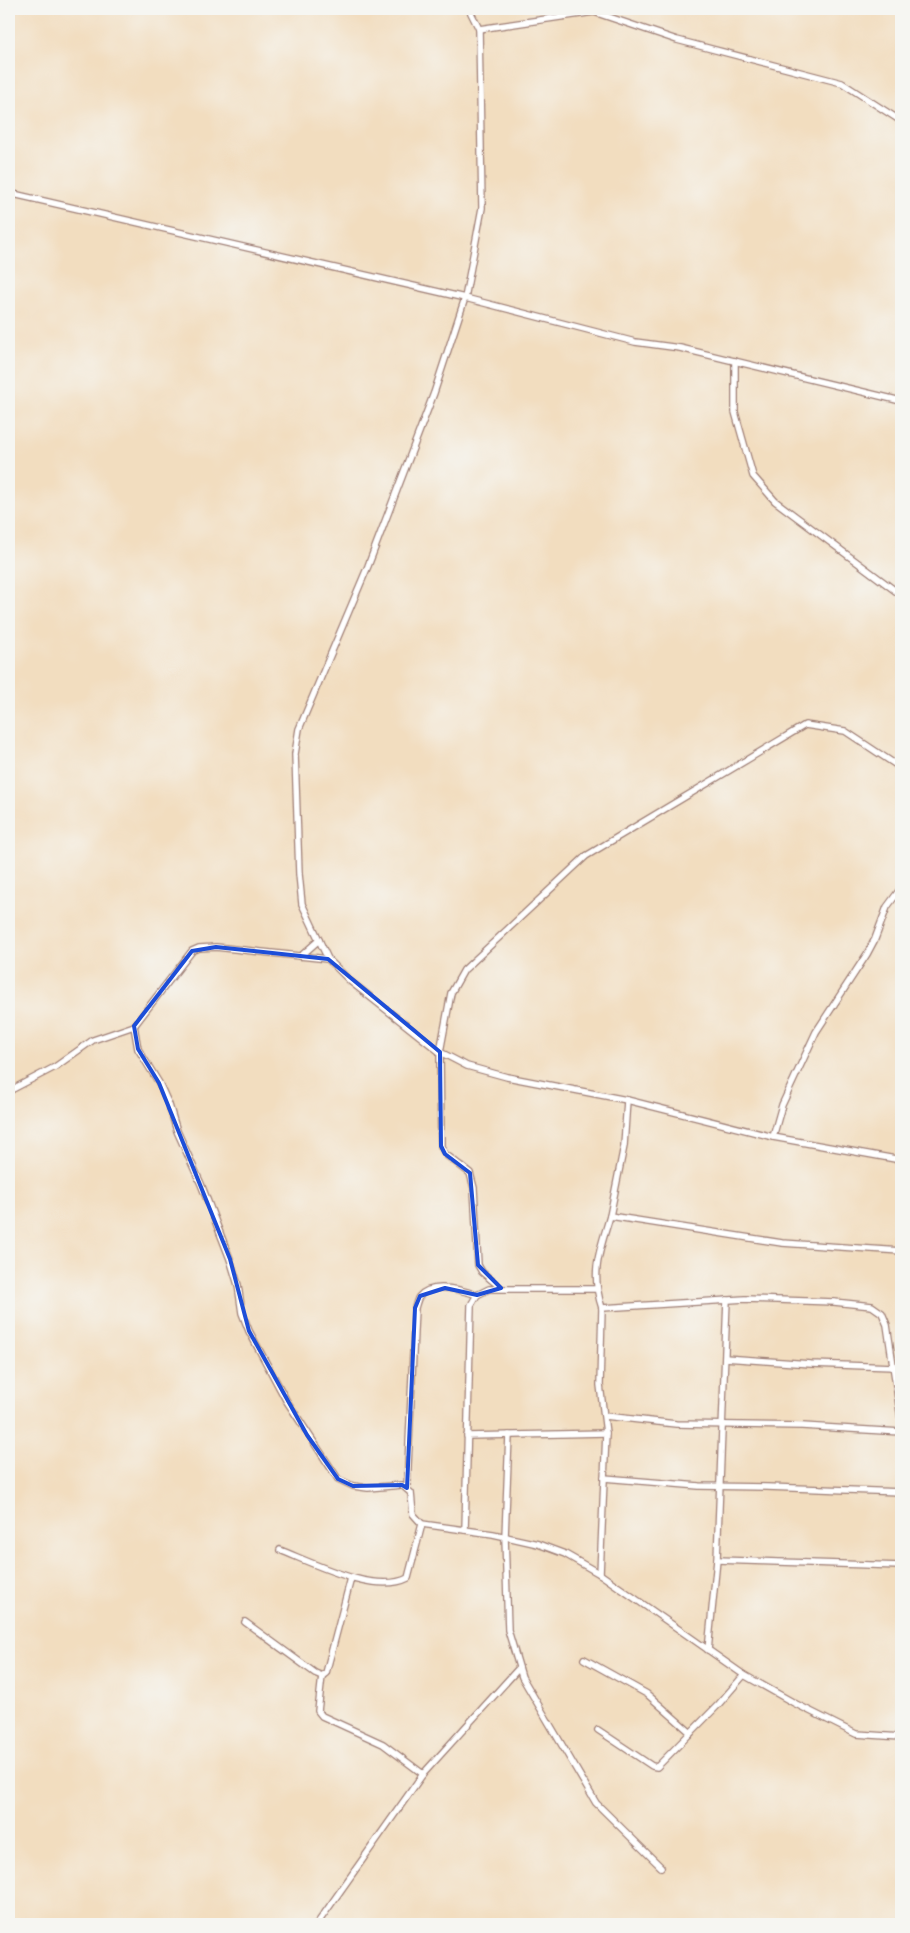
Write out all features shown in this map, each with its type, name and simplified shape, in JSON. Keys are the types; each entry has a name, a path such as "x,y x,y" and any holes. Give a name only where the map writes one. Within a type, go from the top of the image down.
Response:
{"street":[{"path":"469,9 479,29 482,208 465,298 434,393 368,566 299,729 295,754 302,904 328,959 350,981 440,1052 467,1066 507,1078 627,1100 773,1137 901,1160"},
{"path":"479,29 594,12 677,40 842,82 901,121"},
{"path":"9,193 465,298 635,342 680,348 736,361 901,402"},
{"path":"736,361 735,412 753,476 775,501 901,595"},
{"path":"501,1288 482,1272 478,1265 474,1188 470,1173 444,1154 441,1146 440,1052 451,993 464,970 586,856 805,725 845,731 901,768"},
{"path":"773,1137 782,1105 816,1032 867,954 875,939 887,906 901,888"},
{"path":"301,956 319,940"},
{"path":"9,1091 54,1067 94,1040 134,1026 192,951 199,948 216,947 328,959"},
{"path":"134,1026 138,1049 159,1083 230,1258 238,1285 242,1313 249,1332 286,1400 338,1479 352,1486 368,1488 402,1485 411,1493 413,1514 422,1524 505,1537 538,1544 565,1554 600,1574 744,1675 796,1704 856,1734 901,1736"},
{"path":"600,1574 606,1433 600,1386 602,1308 596,1289 595,1272 610,1216 624,1146 627,1100"},
{"path":"610,1216 782,1243 901,1251"},
{"path":"407,1488 415,1308 420,1296 431,1289 461,1290 477,1295"},
{"path":"465,1530 470,1305 477,1295 489,1289 596,1289"},
{"path":"602,1308 744,1298 872,1306 882,1313 887,1325 901,1420"},
{"path":"708,1650 717,1560 727,1300"},
{"path":"725,1358 894,1368"},
{"path":"605,1416 676,1424 802,1426 901,1432"},
{"path":"467,1436 606,1433"},
{"path":"509,1435 505,1537 508,1630 522,1677 596,1803 661,1867"},
{"path":"604,1478 719,1486 901,1492"},
{"path":"280,1550 351,1578 399,1582 408,1578 422,1524"},
{"path":"717,1560 901,1566"},
{"path":"351,1578 326,1673 322,1676 318,1711 322,1716 384,1744 424,1774"},
{"path":"245,1622 315,1673 322,1676"},
{"path":"584,1659 647,1694 691,1733"},
{"path":"316,1924 424,1774 519,1668"},
{"path":"598,1730 652,1766 657,1767 744,1675"},
{"path":"898,1924 901,1918"}],"highlighted area":[{"path":"216,947 328,959 440,1052 441,1146 445,1154 470,1173 478,1265 501,1288 477,1295 445,1288 420,1296 415,1308 407,1488 402,1485 353,1486 338,1479 307,1435 249,1331 230,1259 159,1083 138,1049 134,1026 192,951"}]}
